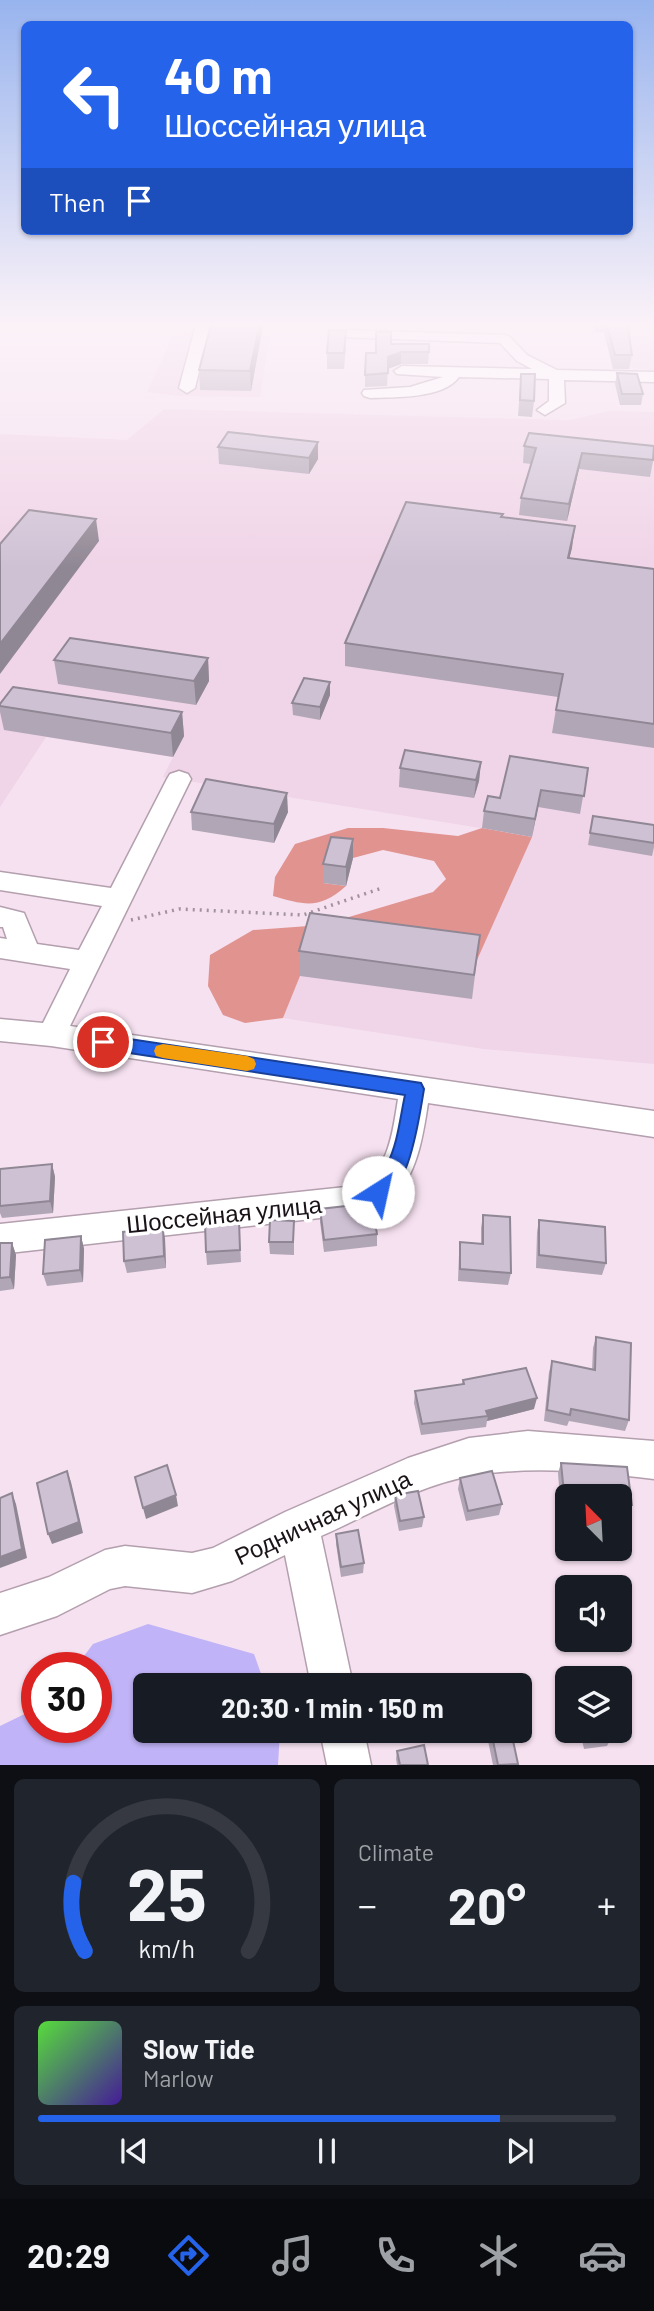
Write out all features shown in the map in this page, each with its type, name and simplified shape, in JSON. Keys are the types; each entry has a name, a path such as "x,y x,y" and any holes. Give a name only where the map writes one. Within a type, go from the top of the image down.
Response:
{"street":[{"path":"545,410 556,403"},
{"path":"51,1035 179,779"},
{"path":"0,881 118,899"},
{"path":"0,917 14,920 13,950 87,962"},
{"path":"0,1030 51,1035 654,1124"},
{"name":"Шоссейная улица","path":"0,1239 355,1200 378,1192 393,1173 405,1148 415,1089"},
{"name":"Родничная улица","path":"0,1614 57,1595 105,1570 125,1566 192,1573 218,1567 299,1525 408,1477 470,1457 528,1450 654,1460"},
{"path":"299,1525 330,1673"},
{"path":"344,1743 349,1765"}],"path":[{"path":"105,925 179,909 303,915 382,888"}],"shaded area":[{"path":"164,409 569,420 610,411 654,412 654,1064 484,1049 283,1018 300,976 310,937 477,959 531,836 163,777 173,757 46,737 0,807 0,434 127,440"},
{"path":"348,828 383,828 458,836 482,828 532,837 477,960 311,937 300,976 283,1018 245,1023 223,1015 208,986 210,955 253,930 322,925 433,892 446,879 434,861 383,850 353,858 331,856 323,883 346,886 328,899 303,903 273,896 275,877 295,844"},
{"path":"148,1624 254,1654 261,1673 133,1673 133,1743 279,1743 278,1765 0,1765 0,1726 21,1716 21,1743 112,1743 112,1652 87,1652 93,1644"}],"building":[{"path":"228,432 318,442 309,458 218,447"},
{"path":"529,433 654,446 653,460 582,453 569,504 521,498 536,448 524,446"},
{"path":"406,502 575,526 568,558 654,569 654,724 556,710 563,674 345,643"},
{"path":"29,510 96,519 0,644 0,544"},
{"path":"70,638 208,658 194,681 54,660"},
{"path":"304,678 330,682 320,707 292,703"},
{"path":"13,687 182,712 171,733 0,706"},
{"path":"405,750 481,762 476,780 400,768"},
{"path":"510,756 588,768 584,796 541,790 535,819 484,811 488,796 500,798"},
{"path":"206,779 287,793 274,824 191,812"},
{"path":"593,816 654,825 654,843 590,833"},
{"path":"331,837 353,839 346,867 323,864"},
{"path":"310,913 480,935 474,975 299,951"},
{"path":"52,1164 50,1201 0,1206 0,1169"},
{"path":"372,1203 377,1234 324,1240 320,1209"},
{"path":"483,1215 510,1217 511,1273 460,1269 460,1242 483,1244"},
{"path":"239,1220 240,1250 206,1252 205,1223"},
{"path":"270,1220 294,1221 293,1242 269,1242"},
{"path":"539,1220 605,1227 606,1263 539,1255"},
{"path":"163,1227 164,1256 124,1261 123,1232"},
{"path":"81,1236 80,1270 43,1274 45,1240"},
{"path":"0,1243 12,1243 10,1277 0,1278"},
{"path":"596,1337 631,1343 629,1420 571,1409 570,1415 547,1410 552,1361 595,1370"},
{"path":"526,1368 537,1398 486,1411 488,1416 422,1424 415,1391 464,1384 463,1380"},
{"path":"561,1463 627,1467 629,1484 563,1484"},
{"path":"167,1465 176,1495 143,1508 135,1477"},
{"path":"67,1471 79,1522 48,1534 37,1483"},
{"path":"492,1471 502,1504 468,1511 460,1478"},
{"path":"418,1491 424,1517 400,1521 395,1495"},
{"path":"12,1493 22,1549 0,1557 0,1498"},
{"path":"358,1530 364,1563 341,1567 336,1534"},
{"path":"493,1743 514,1743 518,1764 498,1765"},
{"path":"424,1745 428,1765 400,1765 397,1751"}],"slow traffic":[{"path":"163,1051 247,1064"}],"route":[{"path":"103,1042 415,1089 405,1148 393,1173 378,1192"}]}
